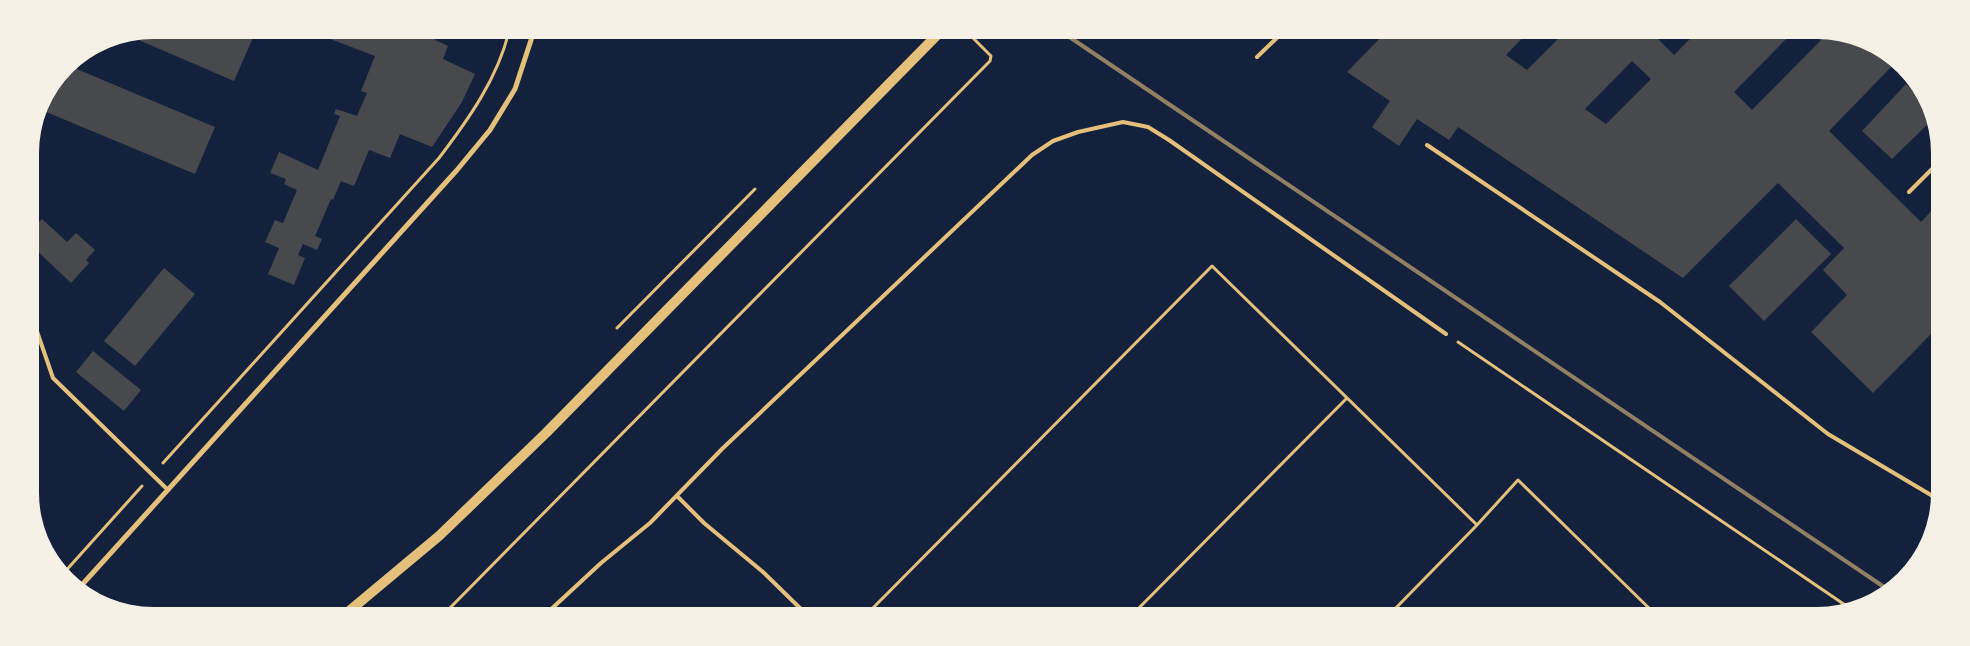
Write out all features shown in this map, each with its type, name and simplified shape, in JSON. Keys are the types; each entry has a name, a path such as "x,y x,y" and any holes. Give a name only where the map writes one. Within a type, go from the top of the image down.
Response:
{"main road":[{"path":"354,607 439,536 513,466 933,39"}],"street":[{"path":"83,584 349,288 423,209 490,130 514,89 531,39"}],"lane":[{"path":"1257,57 1276,39"},
{"path":"553,607 601,563 650,523 722,449 1032,155 1053,141 1078,132 1123,122 1148,127 1446,334"},
{"path":"1427,145 1660,302 1828,434 1931,495"},
{"path":"1909,192 1931,170"},
{"path":"39,336 54,378 168,490"},
{"path":"677,496 704,523 763,572 799,607"}],"path":[{"path":"67,569 439,158 468,119 489,81 507,39"},
{"path":"450,607 990,61 991,56 973,39"},
{"path":"874,607 1212,266 1477,525"},
{"path":"1446,334 1843,604"},
{"path":"1140,607 1347,398"},
{"path":"1397,607 1518,480 1646,607"}],"building":[{"path":"252,39 234,81 139,40"},
{"path":"330,39 435,39 448,46 443,59 475,74 462,102 432,147 400,134 390,158 369,150 354,186 341,181 315,236 322,239 317,250 303,244 298,255 305,258 294,285 268,274 279,248 265,242 275,220 283,223 297,190 284,184 286,179 270,173 279,152 318,170 340,116 334,114 336,109 357,116 367,93 361,91 375,56"},
{"path":"1379,39 1521,39 1506,55 1527,70 1558,39 1658,39 1674,55 1690,39 1786,39 1734,92 1752,110 1822,39 1861,47 1892,66 1829,131 1921,222 1931,211 1931,334 1873,393 1811,332 1847,295 1823,270 1844,248 1778,183 1683,278 1458,127 1449,140 1417,119 1399,146 1372,127 1390,101 1347,72","holes":["1632,61 1651,79 1606,124 1585,109"]},
{"path":"75,69 215,127 195,174 46,112 50,102 62,83"},
{"path":"1906,84 1920,102 1927,124 1892,159 1862,131"},
{"path":"42,219 67,242 76,233 95,250 86,260 89,263 71,283 39,253 39,222"},
{"path":"1796,219 1831,254 1764,321 1729,286"},
{"path":"164,268 195,294 135,366 104,341"},
{"path":"93,351 141,390 124,411 76,372"}],"railway":[{"path":"1072,39 1883,586"}]}
